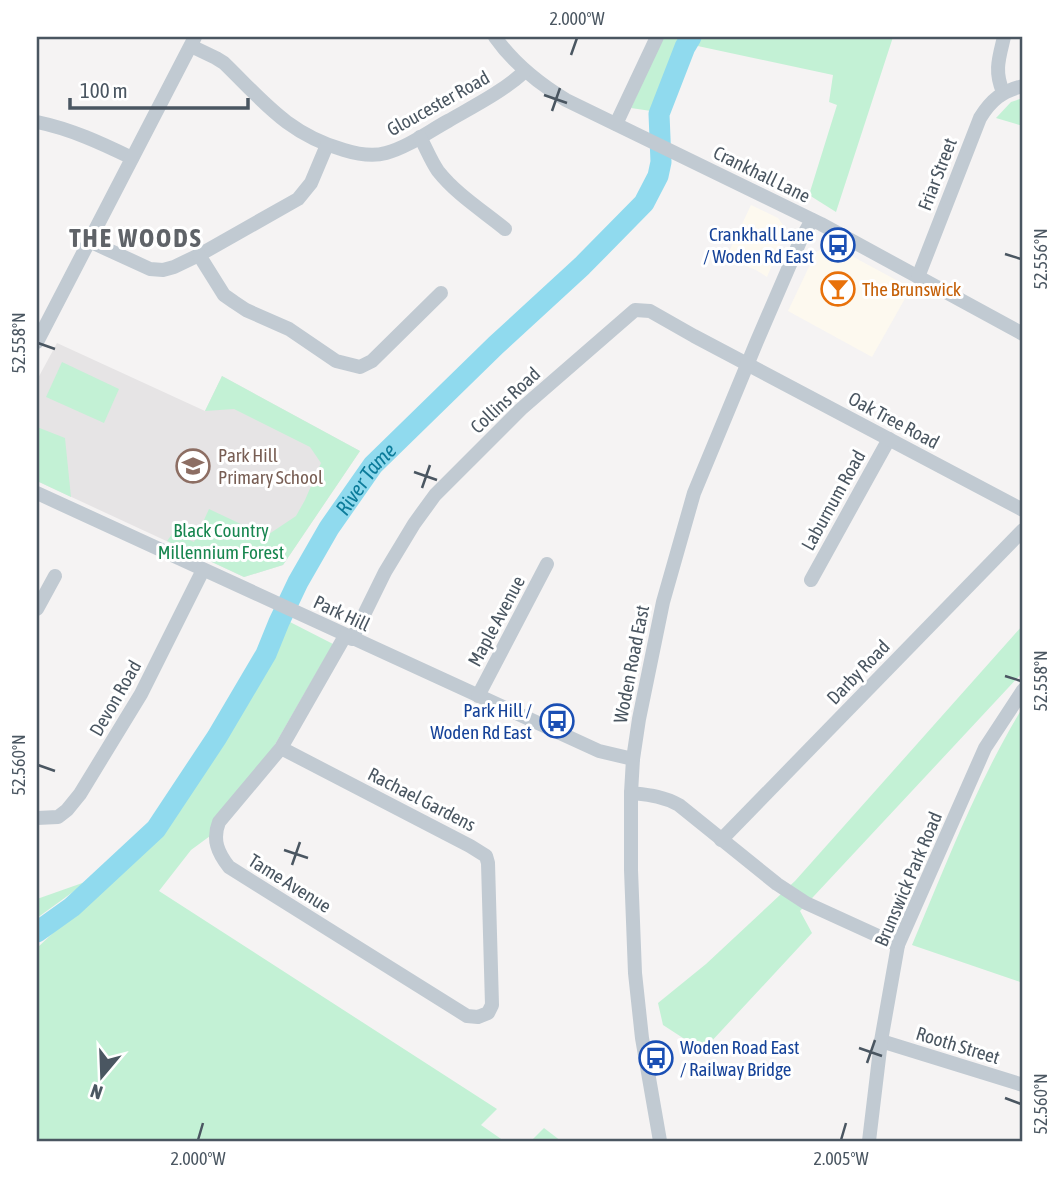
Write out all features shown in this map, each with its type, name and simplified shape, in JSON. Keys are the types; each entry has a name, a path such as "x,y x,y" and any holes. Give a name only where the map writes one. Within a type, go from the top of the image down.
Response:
{"street":[{"name":"Crankhall Lane","path":"495,37 524,72 566,100 812,220 1023,334"},
{"path":"615,124 657,37"},
{"path":"1004,37 997,68 1003,92 1023,86"},
{"name":"Gloucester Road","path":"193,41 225,63 277,116 296,130 327,145 354,153 380,154 402,147 503,89 524,72"},
{"path":"37,342 193,41"},
{"name":"Friar Street","path":"918,277 974,132 990,103 1003,92"},
{"path":"37,122 79,134 132,158"},
{"path":"420,137 436,169 444,178 505,229"},
{"path":"89,241 150,270 174,267 298,199 311,183 327,145"},
{"name":"Woden Road East","path":"660,1141 642,1038 635,973 631,870 632,793 633,759 639,719 663,602 694,493 801,239 812,220"},
{"path":"199,255 224,295 234,302 289,329 336,361 360,367 372,361 441,293"},
{"name":"Collins Road","path":"349,637 414,524 435,495 521,409 635,310 650,311 748,365"},
{"name":"Oak Tree Road","path":"748,365 1023,510"},
{"name":"Laburnum Road","path":"811,580 889,439"},
{"name":"Park Hill","path":"37,493 600,751 633,759"},
{"name":"Darby Road","path":"721,840 1023,530"},
{"name":"Maple Avenue","path":"478,696 547,565"},
{"name":"Devon Road","path":"37,818 58,817 80,794 141,694 203,570"},
{"path":"37,609 55,576"},
{"name":"Tame Avenue","path":"349,637 281,748 219,822 216,847 229,867 467,1016 478,1017 488,1013 492,1005"},
{"name":"Brunswick Park Road","path":"869,1141 881,1041 898,945 985,748 1023,690"},
{"name":"Rachael Gardens","path":"281,748 486,856 492,1005"},
{"path":"632,793 658,796 679,805 777,884 806,903 898,945"},
{"name":"Rooth Street","path":"881,1041 1023,1085"}],"shaded area":[{"path":"751,205 778,218 785,228 767,277 726,258"},
{"path":"835,247 911,288 872,357 788,311 816,252"},
{"name":"Park Hill Primary School","path":"57,343 205,411 222,376 360,451 283,565 244,577 37,481 37,380"}],"green space":[{"path":"663,37 683,37 651,111 631,108"},
{"path":"697,37 893,37 836,212 809,195 837,105 829,102 833,75 693,45"},
{"path":"1023,98 1023,126 996,118 1011,102"},
{"path":"62,362 119,389 104,423 46,397"},
{"name":"Black Country Millennium Forest","path":"222,376 360,451 283,565 244,577 167,541 173,533 194,542 209,509 266,536 296,516 321,463 310,447 234,409 205,411"},
{"path":"37,427 65,438 71,497 37,481"},
{"path":"288,621 333,644 273,748 210,836 191,850 159,891 497,1109 481,1125 504,1141 37,1141 37,948 140,851 203,768 277,647"},
{"path":"1023,625 1023,672 800,911 812,933 709,1044 683,1038 663,1025 658,1003 706,964 795,881"},
{"path":"1023,707 1023,983 912,945 977,794"},
{"path":"88,881 37,918 37,899"},
{"path":"544,1128 561,1141 531,1141"}],"waterway":[{"name":"River Tame","path":"37,932 72,907 156,829 217,737 266,654 298,582 329,528 373,465 582,266 644,203 658,176 661,162 659,114 691,37"}],"place":[{"name":"Crankhall Lane / Woden Rd East","path":"838,245"},
{"name":"The Brunswick","path":"838,289"},
{"name":"Park Hill Primary School","path":"193,466"},
{"name":"Park Hill / Woden Rd East","path":"557,721"},
{"name":"Woden Road East / Railway Bridge","path":"656,1058"}],"district":[{"name":"THE WOODS","path":"136,238"}]}
